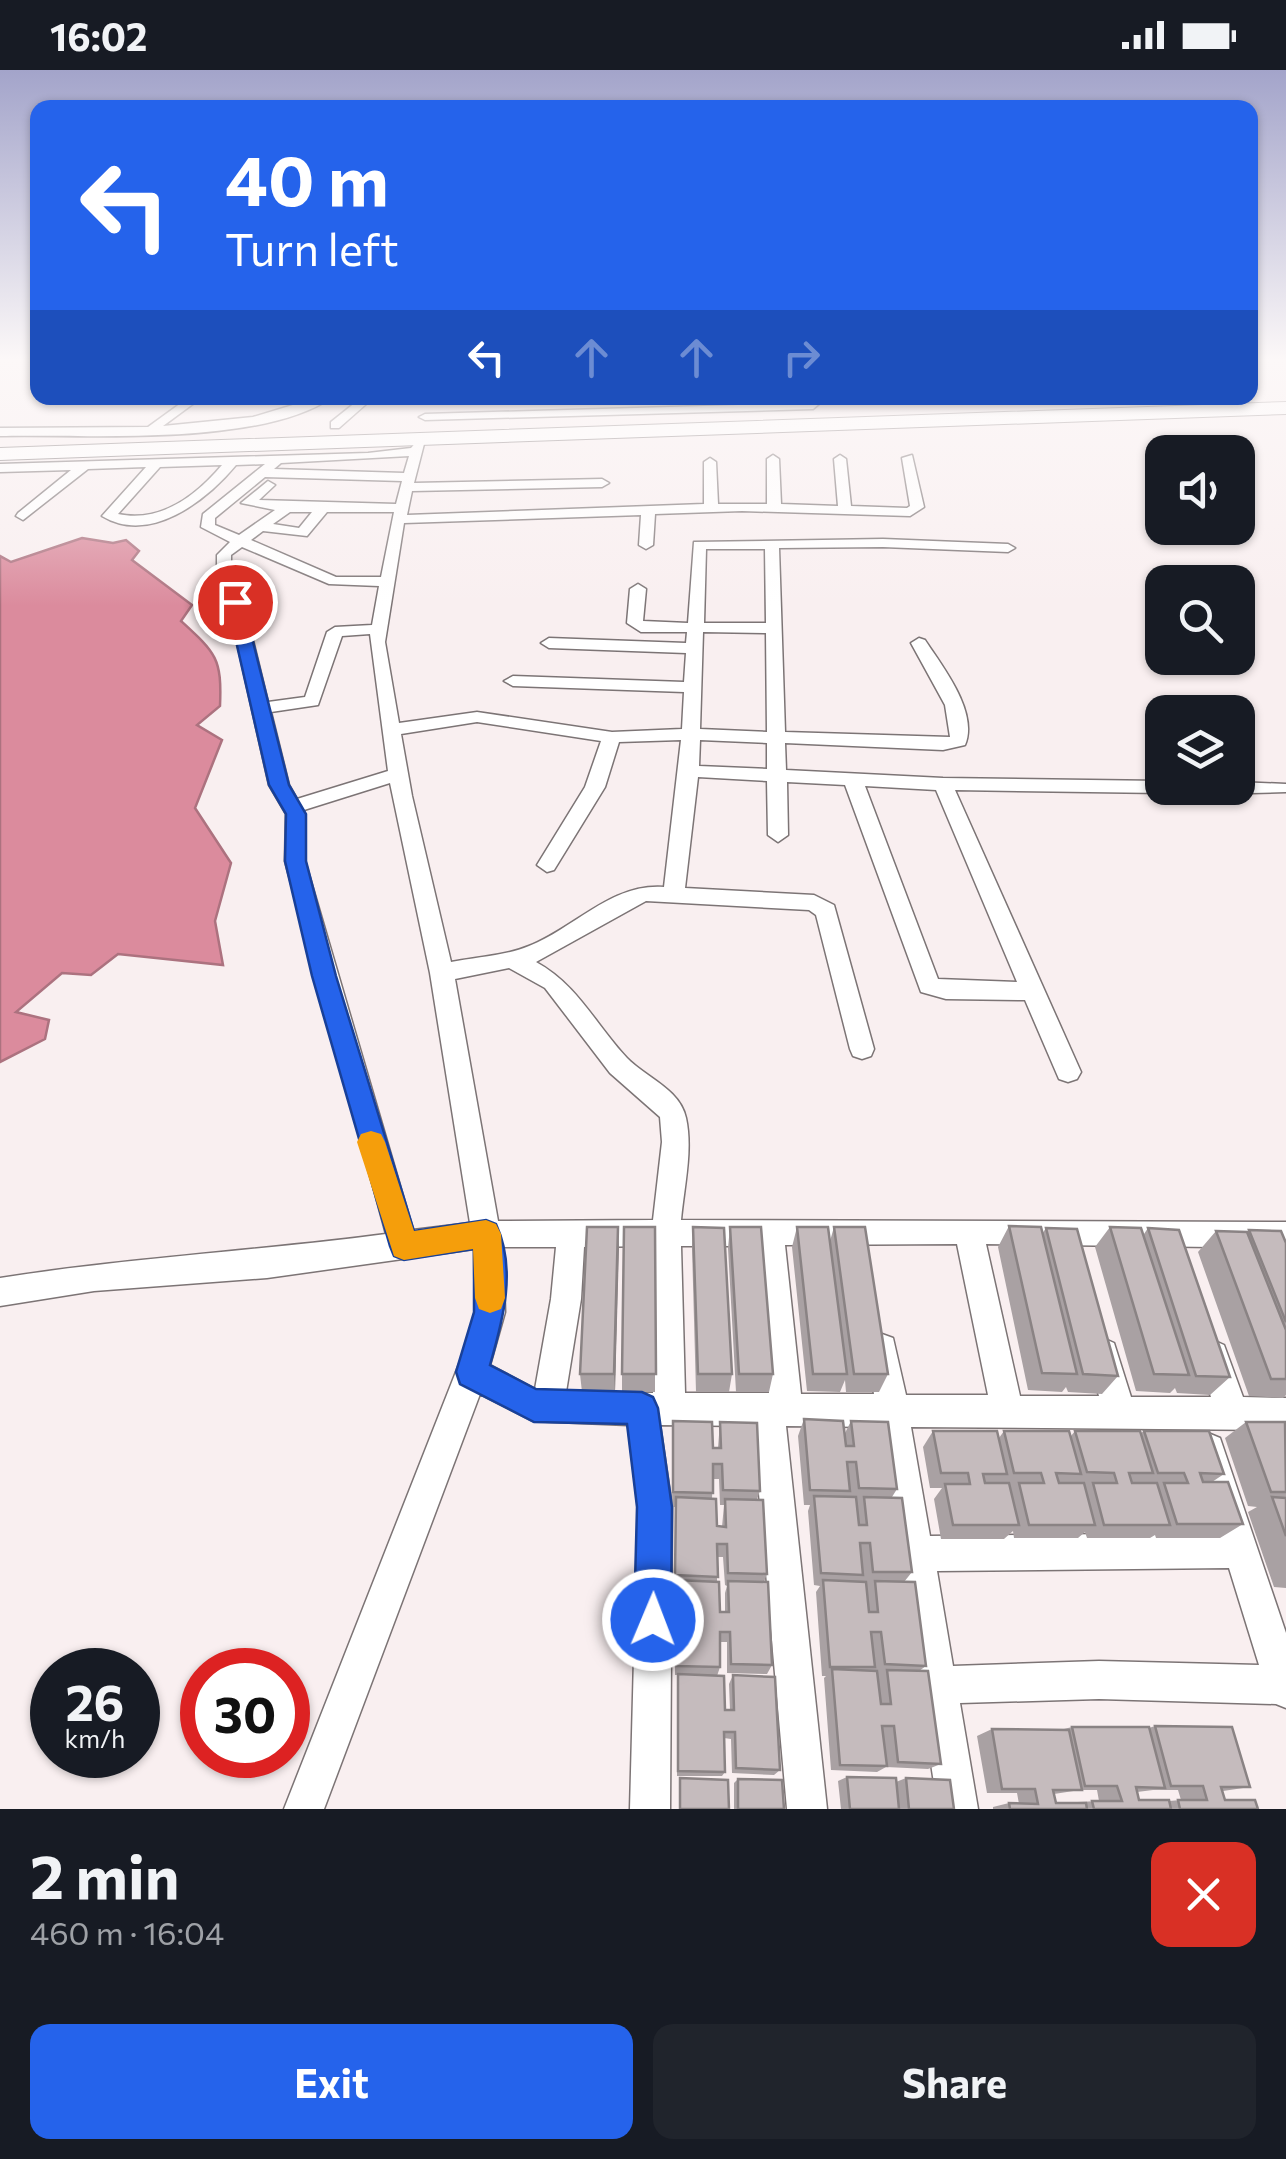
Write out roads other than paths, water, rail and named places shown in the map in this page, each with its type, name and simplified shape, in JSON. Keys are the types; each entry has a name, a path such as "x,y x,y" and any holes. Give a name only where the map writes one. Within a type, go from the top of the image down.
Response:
{"highway":[{"path":"0,454 303,443"}],"street":[{"path":"304,1809 472,1372 490,1312 491,1266 442,973 398,774 376,642 419,443"},
{"path":"264,527 302,533 323,508 413,466 495,443"},
{"path":"386,582 337,582 208,527 208,516 264,473 298,458 368,458 648,510 774,507 904,512 917,510 908,458"},
{"path":"840,459 844,509"},
{"path":"772,460 774,507"},
{"path":"0,468 232,462 280,467 413,466 602,484"},
{"path":"157,463 108,516 164,518 192,501 232,462"},
{"path":"710,462 711,508"},
{"path":"23,516 85,465"},
{"path":"280,467 248,501 323,508"},
{"path":"288,507 224,555 224,573 240,620 283,797 292,806 297,820 295,861 324,976 404,1246"},
{"path":"646,545 648,510"},
{"path":"772,543 778,835"},
{"path":"674,892 689,771 699,545 1008,548"},
{"path":"638,590 637,626 774,628"},
{"path":"259,708 312,701 335,632 378,630"},
{"path":"390,730 477,717 612,738 691,734 944,744 959,741 962,731 954,706 920,643"},
{"path":"549,644 695,648"},
{"path":"513,681 693,687"},
{"path":"547,865 595,787 612,738"},
{"path":"689,771 944,784 1145,787"},
{"path":"292,806 398,774"},
{"path":"853,780 930,986 946,990 1033,991"},
{"path":"944,784 1068,1072"},
{"path":"1255,788 1280,788"},
{"path":"442,973 514,960 547,949 634,896 674,892 822,906 862,1049"},
{"path":"514,960 553,982 619,1066 674,1115 655,1408 650,1809"},
{"path":"864,1231 869,1267"},
{"path":"970,1231 1008,1412"},
{"path":"768,1232 806,1809"},
{"path":"1068,1232 1079,1268"},
{"path":"548,1406 566,1299 571,1233"},
{"path":"1172,1233 1184,1269"},
{"path":"0,1292 94,1278 268,1264 486,1234 1276,1234 1280,1267"},
{"path":"878,1321 958,1809"},
{"path":"1094,1322 1120,1413"},
{"path":"1202,1323 1232,1414"},
{"path":"472,1372 513,1396 548,1406 1286,1414"},
{"path":"937,1684 1099,1680 1286,1686 1196,1414"},
{"path":"915,1554 1240,1550"}]}
